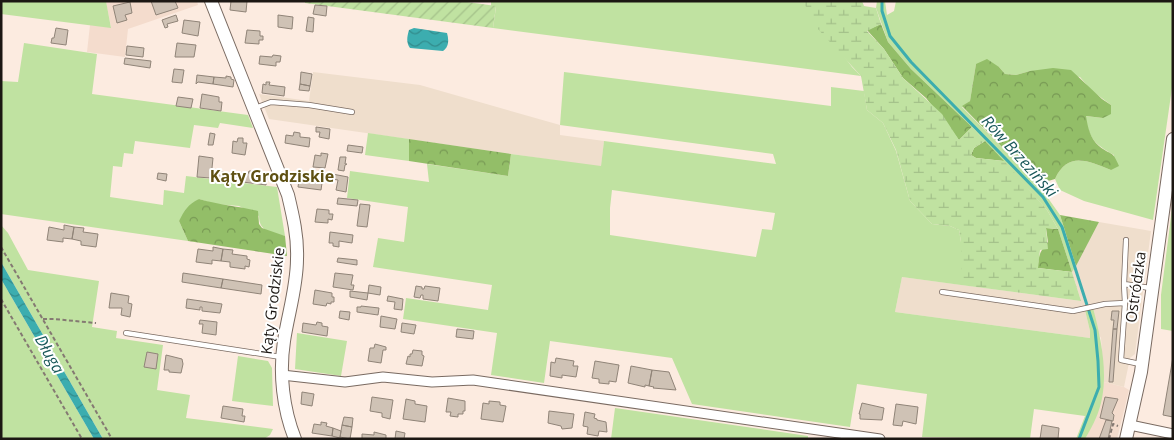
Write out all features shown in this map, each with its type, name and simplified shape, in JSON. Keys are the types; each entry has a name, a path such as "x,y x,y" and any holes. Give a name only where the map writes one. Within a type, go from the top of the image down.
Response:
{"street":[{"name":"Kąty Grodziskie","path":"211,1 288,195 297,244 295,288 282,357 282,375 284,400 295,439"},
{"name":"Ostródzka","path":"1126,431 1142,364 1173,139"},
{"path":"282,375 345,382 383,377 432,382 473,380 880,439"},
{"path":"1126,431 1173,434"}],"lane":[{"path":"254,109 271,102 310,105 352,112"},
{"path":"1126,240 1122,360 1142,364"},
{"path":"1124,284 1152,288"},
{"path":"942,292 1073,311 1104,304 1125,303"},
{"path":"126,333 282,357"}],"path":[{"path":"1,247 112,439"},
{"path":"1,299 82,439"},
{"path":"43,319 54,318 96,323"},
{"path":"1109,439 1113,424 1126,431"}],"shaded area":[{"path":"197,1 198,5 128,29 125,57 87,52 90,25 111,27 106,2"},
{"path":"313,72 420,85 560,125 560,135 604,141 601,167 269,119 259,94 309,101"},
{"path":"1099,222 1151,231 1135,354 1130,358 1124,387 1104,382 1101,338 1085,310 1090,338 895,312 902,277 1081,301 1072,272"},
{"path":"1104,382 1129,390 1117,439 1085,439 1096,418"}],"green space":[{"path":"1,1 106,1 111,28 1,14"},
{"path":"305,1 460,1 496,6 493,28 305,3"},
{"path":"491,1 803,1 852,67 861,76 493,28 496,7 491,6"},
{"path":"803,1 862,1 864,6 876,8 881,24 867,31 884,49 903,78 942,114 959,140 972,127 985,141 974,148 971,155 976,158 1004,161 1047,210 1058,229 1046,228 1048,249 1040,250 1038,268 1072,272 1081,301 961,285 961,242 959,230 950,226 932,224 910,201 896,150 883,123 867,110 861,76 817,28"},
{"path":"877,1 885,1 887,15 894,11 896,1 1173,1 1173,81 1153,220 1084,201 1060,190 1055,179 1060,170 1072,161 1087,162 1111,170 1114,155 1094,140 1088,130 1085,116 1103,118 1111,105 1091,90 1080,77 1030,71 1016,75 1005,74 999,67 976,64 970,101 962,107 1038,184 1060,215 1076,266 1072,272 1058,229 1047,210 972,127 911,69 888,42 876,8"},
{"path":"881,24 888,42 911,69 972,127 959,140 926,98 903,78 884,49 867,30"},
{"path":"24,43 97,54 92,94 248,115 253,128 220,123 218,128 194,125 190,148 135,141 133,154 124,153 122,167 113,166 110,197 163,205 164,190 184,193 186,176 277,187 285,236 267,231 261,225 259,216 239,206 215,204 199,199 179,221 188,241 1,214 1,81 18,82"},
{"path":"987,59 999,67 1005,74 1016,75 1053,68 1071,70 1111,105 1111,114 1103,118 1086,116 1093,140 1113,155 1119,166 1111,170 1087,162 1072,161 1060,170 1055,179 1038,184 962,106 970,101 976,64"},
{"path":"564,72 831,106 831,87 864,91 867,110 883,123 896,151 910,201 932,224 950,226 959,230 961,242 961,285 902,277 895,312 1090,338 1085,310 1093,308 1102,349 1104,377 1101,405 1085,439 1076,439 1085,416 1034,409 1030,439 922,437 927,394 857,384 850,427 692,404 672,358 550,341 544,383 491,375 497,333 403,319 406,298 488,310 492,285 373,267 378,238 404,242 408,207 347,198 350,171 429,182 427,164 508,176 511,154 601,166 604,141 776,164 773,154 560,125","holes":["612,190 775,213 772,230 762,229 756,257 610,235"]},
{"path":"368,133 409,139 409,161 365,155"},
{"path":"409,139 511,154 508,176 409,161"},
{"path":"985,141 1004,161 976,158 971,155 974,148"},
{"path":"199,199 258,211 259,224 262,228 285,236 287,256 188,241 179,221 187,208"},
{"path":"1173,201 1173,331 1161,329 1161,295"},
{"path":"1060,215 1099,222 1076,266"},
{"path":"1,225 8,233 28,270 99,281 92,327 117,331 116,338 163,345 157,390 190,395 186,418 273,429 270,435 264,439 103,439 1,262"},
{"path":"1046,228 1058,229 1072,272 1038,268 1040,254 1048,242"},
{"path":"1,279 94,439 1,439"},
{"path":"297,333 347,341 341,376 295,369"},
{"path":"238,356 268,361 272,368 273,406 232,401"},
{"path":"615,408 808,436 808,439 611,439"}],"water":[{"path":"414,28 447,33 448,41 446,47 443,51 410,48 407,42 409,30"},
{"name":"Długa","path":"1,262 103,439 94,439 1,279"}],"building":[{"path":"151,1 175,1 178,8 156,15"},
{"path":"231,1 247,1 246,12 230,10"},
{"path":"130,2 132,13 125,15 127,20 117,23 113,6"},
{"path":"315,5 327,6 326,16 313,14"},
{"path":"176,15 178,21 167,24 168,27 165,28 162,20"},
{"path":"278,15 293,17 292,29 278,27"},
{"path":"308,17 314,18 313,32 306,31"},
{"path":"184,20 200,22 198,36 182,33"},
{"path":"56,28 68,30 66,45 51,43"},
{"path":"247,30 260,31 260,36 263,36 263,40 259,40 259,44 245,43"},
{"path":"177,43 196,45 194,57 175,57"},
{"path":"127,46 144,48 143,57 126,55"},
{"path":"273,55 281,56 280,62 276,62 276,66 259,64 260,56 272,57"},
{"path":"125,58 151,61 150,68 124,64"},
{"path":"174,69 184,70 182,83 172,82"},
{"path":"301,72 312,74 310,86 300,84"},
{"path":"197,75 214,77 213,84 198,82 196,84"},
{"path":"226,76 234,80 233,87 213,84 214,77 226,78"},
{"path":"266,82 270,82 269,85 285,87 284,96 262,93 263,84 266,85"},
{"path":"300,84 310,86 309,91 299,90"},
{"path":"202,94 219,97 219,102 222,102 221,111 200,108"},
{"path":"178,97 193,99 191,108 176,106"},
{"path":"316,127 330,129 329,139 319,137 320,132 316,132"},
{"path":"294,132 300,133 300,137 310,138 309,147 285,143 286,135 293,136"},
{"path":"210,133 215,134 213,145 208,145"},
{"path":"238,138 243,138 243,143 247,143 245,155 232,153 233,141 237,142"},
{"path":"348,145 363,147 362,153 347,151"},
{"path":"321,153 328,154 325,168 313,167 315,155 321,156"},
{"path":"199,156 213,158 211,178 197,177"},
{"path":"340,157 346,157 345,164 347,164 344,171 338,170"},
{"path":"249,171 255,171 254,175 267,177 266,185 235,181 236,172 248,174"},
{"path":"211,172 224,172 223,180 211,178"},
{"path":"158,173 167,174 166,181 157,179"},
{"path":"327,173 348,177 346,192 336,190 338,180 326,178"},
{"path":"299,180 322,183 321,190 298,187"},
{"path":"338,198 358,200 357,206 337,204"},
{"path":"360,204 370,205 367,227 357,226"},
{"path":"317,209 329,210 329,214 333,214 332,220 328,219 328,223 315,222"},
{"path":"64,225 74,227 72,239 63,238 63,242 47,240 49,227 64,230"},
{"path":"74,227 84,228 83,232 98,234 96,247 81,245 81,241 72,239"},
{"path":"330,232 353,235 352,243 339,241 339,247 333,246 333,243 329,243"},
{"path":"213,247 223,249 221,261 212,260 212,264 196,262 198,249 213,251"},
{"path":"223,249 233,250 232,254 247,256 247,259 250,260 249,267 245,266 245,269 230,267 230,262 221,261"},
{"path":"338,258 357,260 357,265 337,262"},
{"path":"183,273 223,279 221,288 182,282"},
{"path":"335,273 353,275 351,285 354,285 353,290 333,287"},
{"path":"223,279 262,285 261,294 221,288"},
{"path":"369,285 381,287 380,295 368,293"},
{"path":"416,286 422,287 422,289 425,286 440,288 438,301 423,299 423,295 420,298 414,297"},
{"path":"315,290 332,293 334,302 331,302 331,304 327,303 326,306 313,304"},
{"path":"350,291 368,293 367,300 350,297"},
{"path":"111,293 129,296 128,303 132,304 130,317 121,315 122,308 109,308"},
{"path":"388,296 403,299 402,310 394,309 395,302 387,301"},
{"path":"187,299 222,304 220,313 202,311 202,307 200,307 200,310 186,308"},
{"path":"357,307 379,308 378,315 357,312"},
{"path":"340,311 350,312 349,320 339,318"},
{"path":"1112,311 1119,311 1117,329 1113,329"},
{"path":"381,316 397,319 395,329 380,327"},
{"path":"200,320 217,322 216,335 202,333 203,324 199,324"},
{"path":"317,322 322,323 322,326 328,327 327,336 302,332 303,323 316,325"},
{"path":"402,323 416,325 414,334 401,332"},
{"path":"457,329 474,331 473,339 456,337"},
{"path":"1113,329 1117,329 1113,382 1109,382"},
{"path":"375,344 386,347 386,350 383,350 381,363 368,361 370,348 374,348"},
{"path":"413,350 422,351 424,356 422,366 406,364 408,356 410,357"},
{"path":"147,352 158,354 156,369 144,367"},
{"path":"166,355 182,359 181,373 164,370"},
{"path":"1173,357 1173,417 1163,415"},
{"path":"556,358 574,361 573,366 578,366 576,377 562,375 562,378 550,376 551,362 555,363"},
{"path":"595,361 619,365 616,382 609,381 609,384 599,383 599,379 592,378"},
{"path":"631,366 652,370 649,386 645,385 645,387 628,383"},
{"path":"652,370 669,372 676,390 649,386"},
{"path":"302,392 314,394 312,406 301,404"},
{"path":"372,397 393,400 390,419 382,417 382,413 370,411"},
{"path":"1105,397 1118,399 1112,413 1114,415 1113,421 1100,418"},
{"path":"448,398 465,401 465,411 463,411 463,414 458,414 458,417 450,416 451,412 446,412"},
{"path":"406,399 415,401 415,404 427,406 425,422 403,419"},
{"path":"489,401 500,402 500,405 506,406 503,422 481,419 483,403 489,404"},
{"path":"862,403 884,408 882,420 860,419 859,414"},
{"path":"896,404 918,407 916,424 903,421 902,426 893,425"},
{"path":"223,406 243,409 242,416 245,416 244,422 221,418"},
{"path":"549,411 574,414 572,428 562,429 561,426 548,423"},
{"path":"585,412 595,414 594,418 606,422 607,432 599,431 598,436 587,434 588,427 583,426"},
{"path":"344,417 353,418 352,427 342,425"},
{"path":"1106,420 1112,421 1108,439 1099,439"},
{"path":"321,422 327,423 326,426 333,428 332,436 312,433 314,424 321,425"},
{"path":"342,425 352,427 350,439 340,437"},
{"path":"1042,425 1059,428 1058,439 1040,439"},
{"path":"333,428 341,431 340,438 332,436"},
{"path":"396,431 405,433 404,439 395,439"},
{"path":"374,432 386,435 386,439 362,439 362,434 374,435"}],"waterway":[{"name":"Rów Brzeziński","path":"882,1 882,11 890,36 911,62 1043,197 1062,227 1095,330 1098,361 1099,387 1079,439"}],"district":[{"name":"Kąty Grodziskie","path":"272,176"}]}
